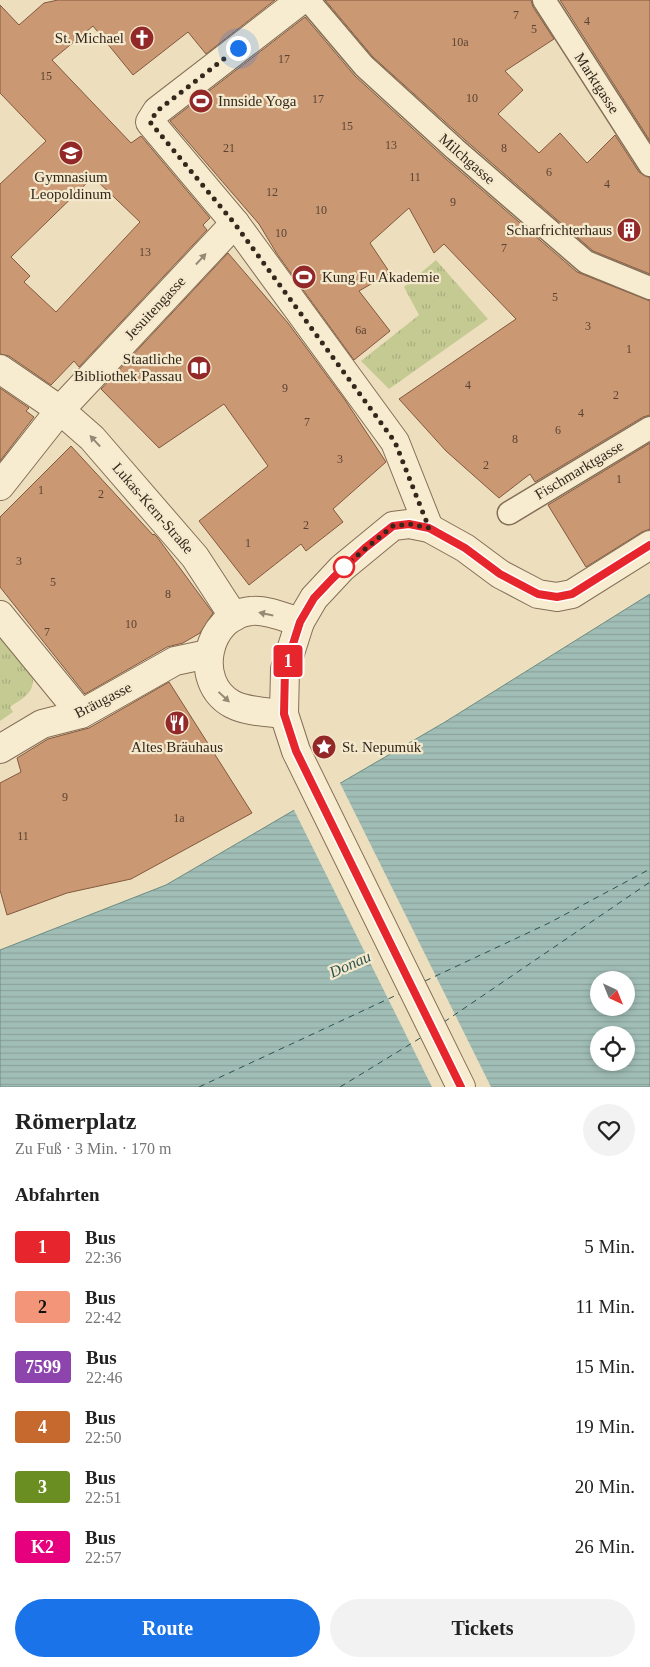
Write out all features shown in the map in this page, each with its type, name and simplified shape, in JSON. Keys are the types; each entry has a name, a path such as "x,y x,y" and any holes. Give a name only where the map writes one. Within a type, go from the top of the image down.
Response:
{"street":[{"path":"300,0 157,111 150,122 235,224 395,442 429,528"},
{"name":"Milchgasse","path":"308,0 364,66 454,149 586,262 650,288"},
{"name":"Marktgasse","path":"544,0 650,165"},
{"name":"Jesuitengasse","path":"0,486 60,410 235,224"},
{"name":"Lukas-Kern-Straße","path":"0,370 60,410 92,438 196,558 234,617"},
{"name":"Fischmarktgasse","path":"509,513 650,428"},
{"path":"461,1087 296,751 284,714 285,669 300,622 314,598 337,574 393,526 409,524 429,528 465,548 500,574 538,594 557,597 572,594 650,545"},
{"path":"284,714 250,710 231,704 218,692 212,680 208,654 220,629 234,617 252,611 300,622"},
{"path":"0,614 81,714"},
{"name":"Bräugasse","path":"0,749 42,724 81,714 175,661 208,654"}],"green space":[{"path":"436,260 488,319 389,389 361,361 419,315 404,287"},
{"path":"0,636 33,677 33,683 30,692 10,707 13,712 0,721"}],"water":[{"name":"Donau","path":"650,594 650,1087 0,1087 0,950 166,885 445,722"}],"pier":[{"path":"339,781 491,1087 432,1087 293,808"}],"building":[{"path":"58,0 275,0 206,54 188,32 133,75 93,26 52,60 131,143 141,136 210,218 203,225 207,230 79,367 74,361 51,385 9,356 0,354 0,184 46,141 0,93 0,5 19,25 44,3","holes":["93,177 140,222 56,312 24,282 30,276 11,257"]},
{"path":"325,0 531,0 533,7 554,39 505,71 523,90 498,114 539,153 560,133 587,163 615,135 639,172 650,178 650,274 593,251 373,57"},
{"path":"560,0 650,0 650,141"},
{"path":"305,17 355,76 446,159 577,272 650,301 650,415 643,417 535,482 530,474 499,498 446,451 399,399 516,319 444,244 434,253 409,208 370,243 390,273 359,291 390,331 354,360 277,254 259,224 170,121"},
{"path":"228,253 288,323 345,400 386,462 333,509 343,522 306,551 301,544 249,585 199,521 268,466 224,404 159,448 101,389"},
{"path":"0,388 29,408 26,411 34,417 0,461"},
{"path":"650,443 650,529 642,532 586,567 548,505"},
{"path":"71,446 153,535 157,537 213,613 200,633 183,643 167,647 85,694 0,587 0,517"},
{"path":"169,682 252,813 131,879 67,893 7,915 0,890 0,783 21,772 17,758 48,739 89,728"}],"ferry route":[{"path":"425,981 549,923 650,869"},
{"path":"444,1022 650,882"},
{"path":"199,1087 401,993"},
{"path":"340,1087 422,1037"}],"bus line":[{"name":"1","path":"461,1087 300,764 284,714 285,669 300,622 314,598 342,568 376,538 393,526 409,524 429,528 465,548 500,574 518,584 538,594 557,597 572,594 650,545"}],"place":[{"name":"St. Michael","path":"142,38"},
{"name":"Innside Yoga","path":"201,101"},
{"name":"Gymnasium Leopoldinum","path":"71,153"},
{"name":"Scharfrichterhaus","path":"629,230"},
{"name":"Kung Fu Akademie","path":"304,277"},
{"name":"Staatliche Bibliothek Passau","path":"199,368"},
{"name":"Altes Bräuhaus","path":"177,723"},
{"name":"St. Nepumuk","path":"324,747"}],"route":[{"path":"238,48 157,111 150,122 235,224 395,442 429,528 409,524 393,526 376,538 342,568 344,567"}]}
